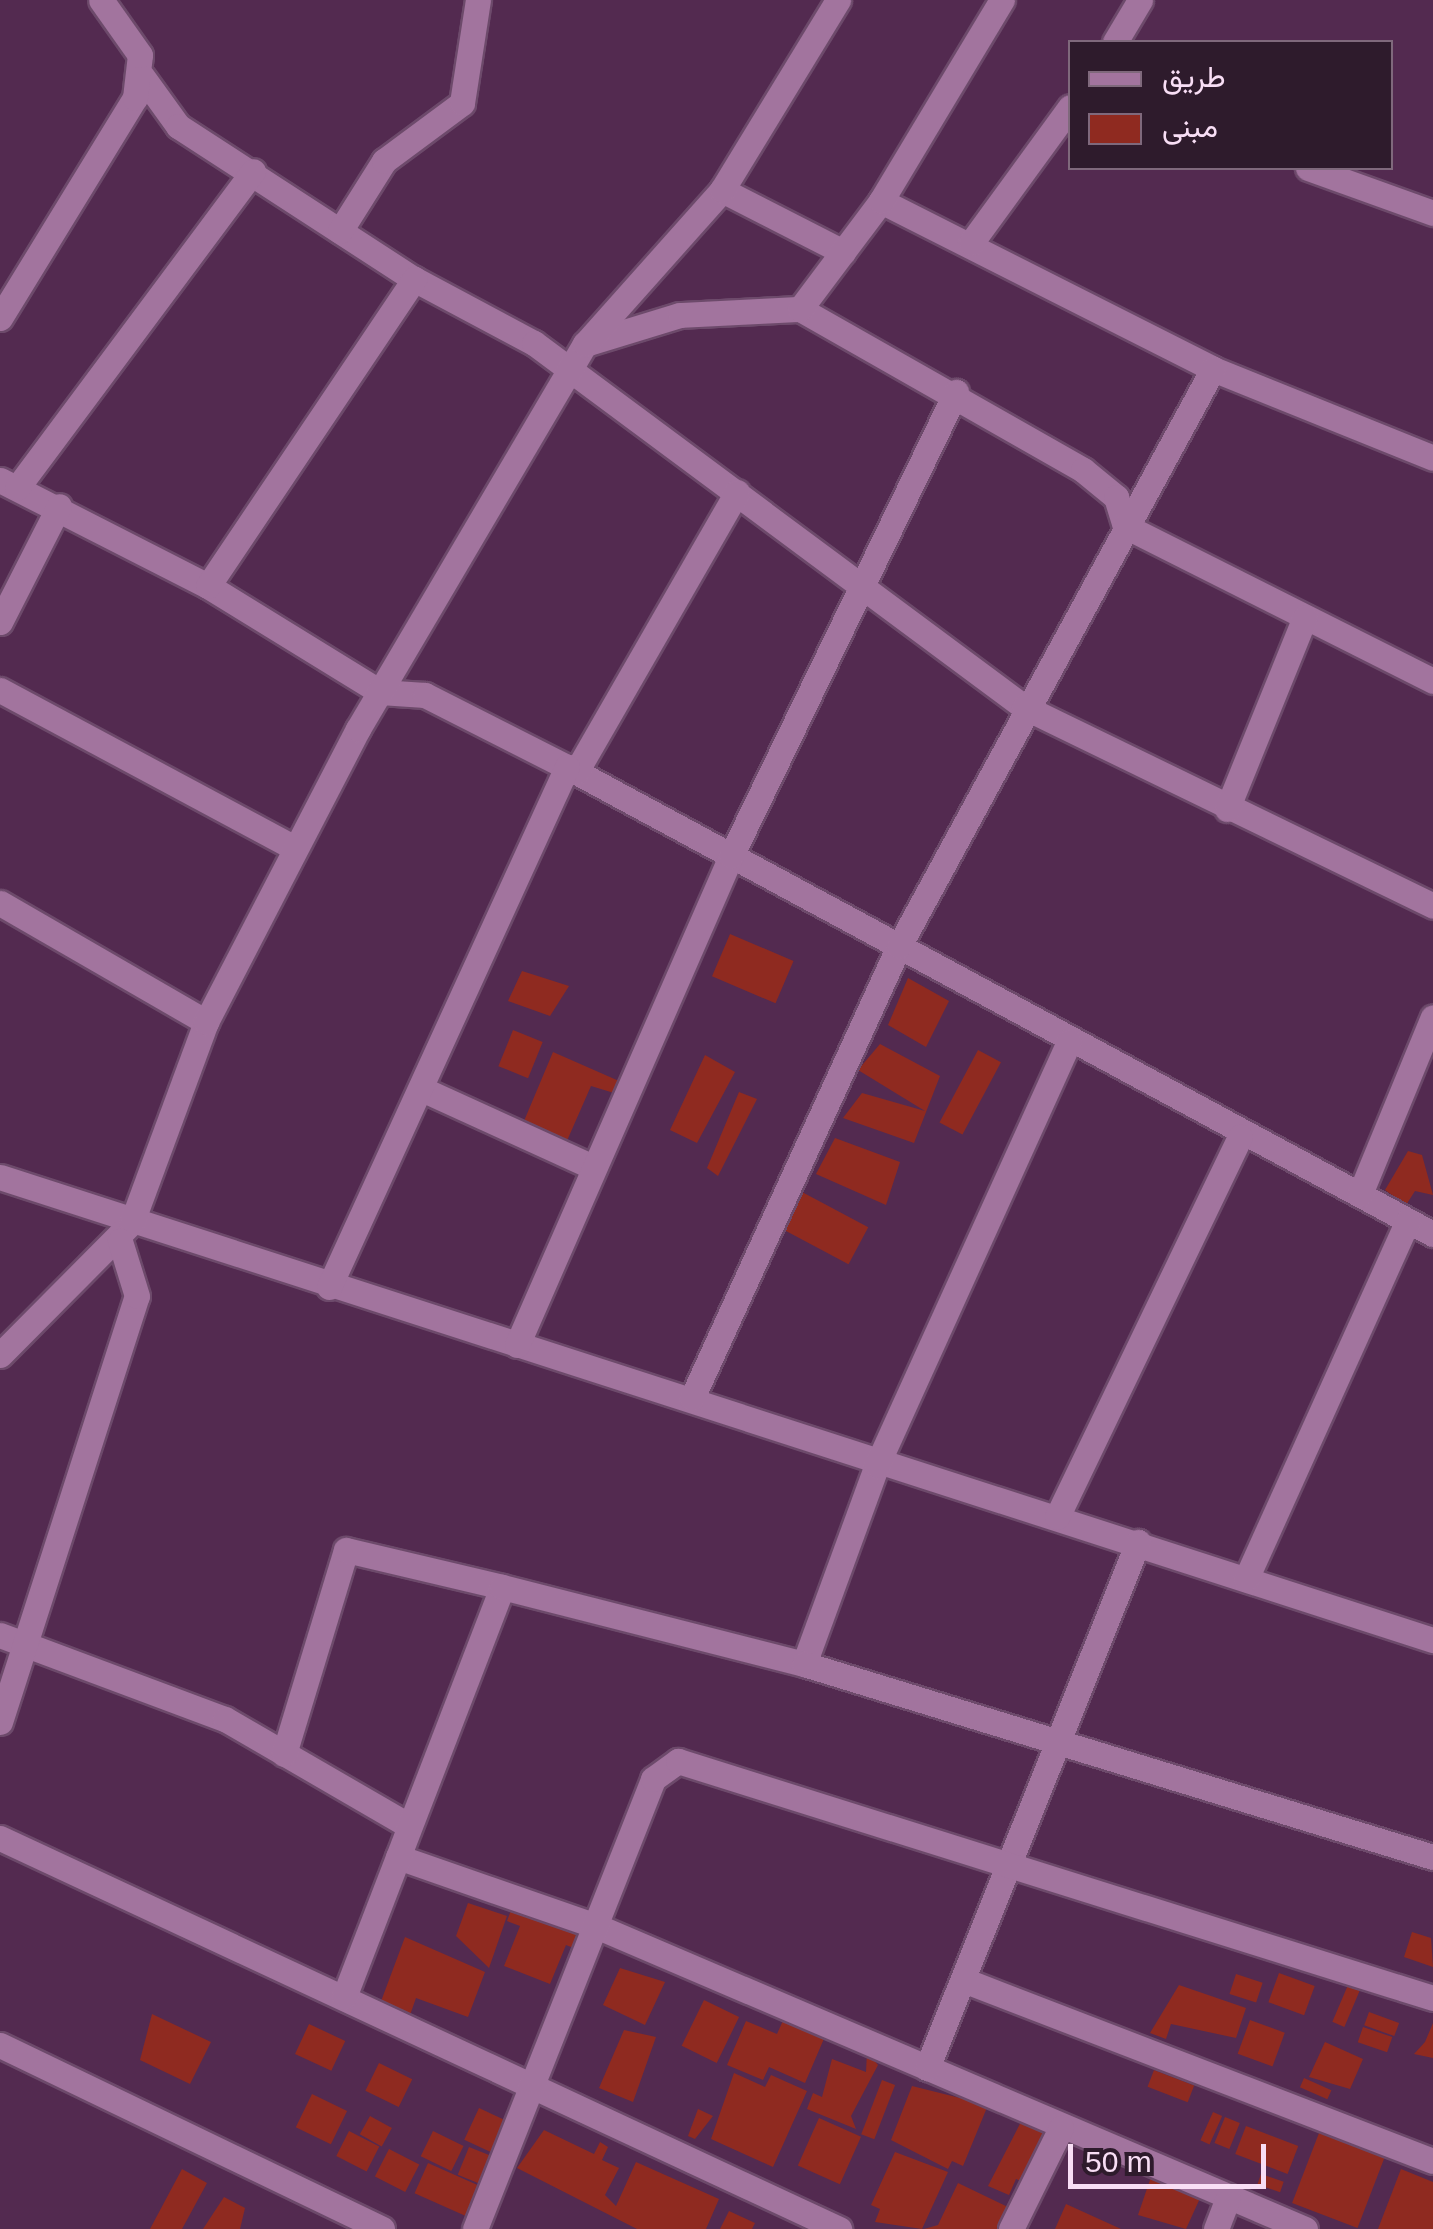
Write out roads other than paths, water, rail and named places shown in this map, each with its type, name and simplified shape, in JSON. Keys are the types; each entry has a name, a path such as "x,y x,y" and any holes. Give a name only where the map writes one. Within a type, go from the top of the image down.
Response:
{"street":[{"path":"101,0 124,20 142,76 178,126 253,171 414,279 572,369 1024,707 1227,810 1433,906"},
{"path":"340,231 384,160 462,103 478,0"},
{"path":"0,1355 59,1286 126,1232 206,1022 293,847 380,692 585,344 722,190 838,0"},
{"path":"800,309 881,202 1002,0"},
{"path":"1116,40 1140,0"},
{"path":"0,318 142,76"},
{"path":"971,243 1068,111"},
{"path":"1314,170 1433,213"},
{"path":"253,171 8,484 59,506 208,586 380,692 425,695 572,769 899,946 1240,1138 1360,1194 1433,1234"},
{"path":"722,190 842,252"},
{"path":"881,202 971,243 1213,369 1433,458"},
{"path":"208,586 414,279"},
{"path":"585,344 680,315 800,309 956,392 1083,470 1116,497 1125,526 1433,681"},
{"path":"692,1398 899,946 1024,707 1213,369"},
{"path":"517,1345 731,856 956,392"},
{"path":"329,1287 572,769 737,492"},
{"path":"0,622 59,506"},
{"path":"1227,810 1305,617"},
{"path":"0,690 293,847"},
{"path":"0,903 206,1022"},
{"path":"1360,1194 1433,1016"},
{"path":"804,1664 878,1466 1069,1042"},
{"path":"424,1090 594,1167"},
{"path":"1057,1517 1240,1138"},
{"path":"0,1176 126,1232 329,1287 692,1398 878,1466 1138,1542 1433,1640"},
{"path":"1246,1579 1408,1221"},
{"path":"0,1722 28,1647 137,1296 126,1232"},
{"path":"927,2068 1064,1742 1138,1542"},
{"path":"284,1754 346,1550 804,1664 1433,1857"},
{"path":"344,1998 502,1588"},
{"path":"0,1635 164,1692 408,1825"},
{"path":"475,2229 654,1779 678,1761 1433,1998"},
{"path":"0,1838 344,1998 534,2080 839,2229"},
{"path":"398,1857 596,1926 1061,2128 1305,2229"},
{"path":"966,1981 1433,2162"},
{"path":"0,2045 382,2229"},
{"path":"1012,2229 1061,2128"},
{"path":"1216,2229 1228,2198"}]}
